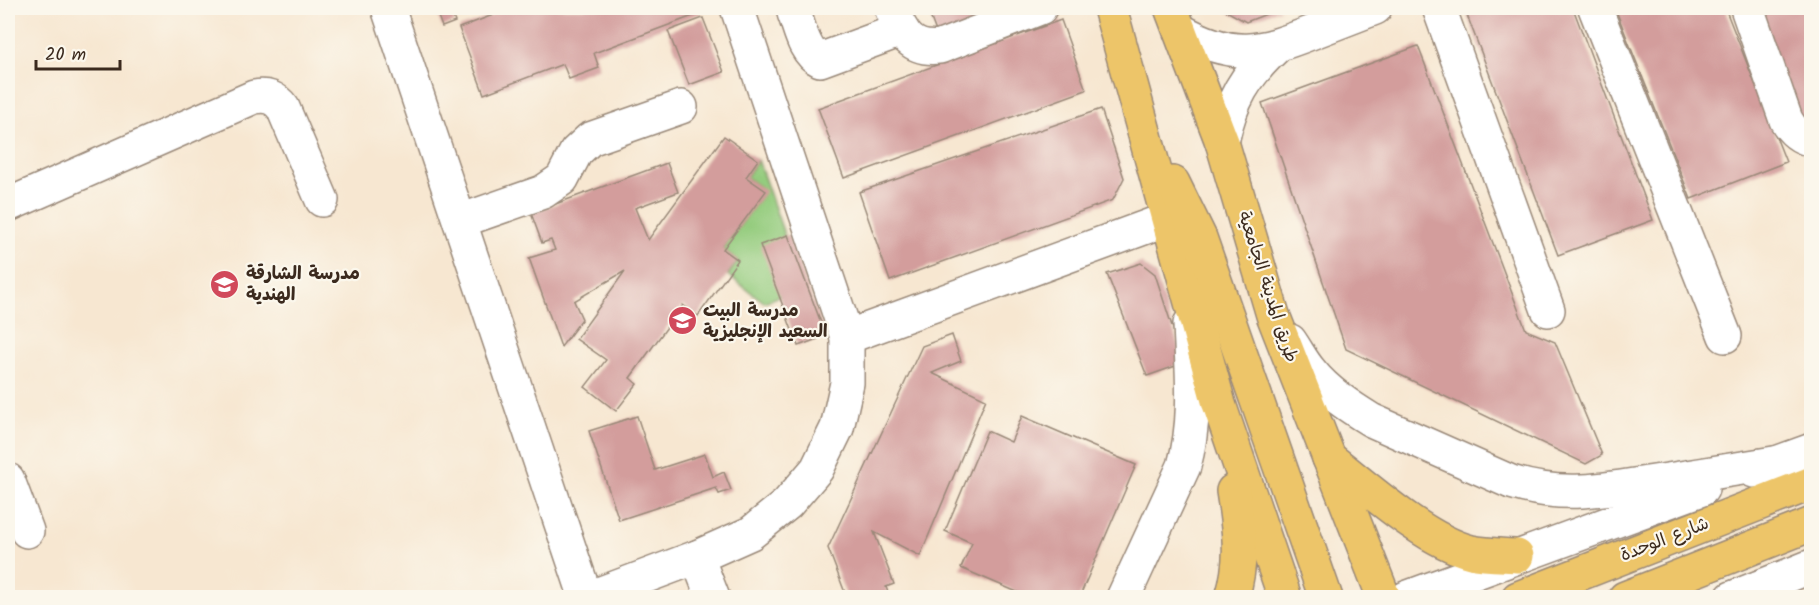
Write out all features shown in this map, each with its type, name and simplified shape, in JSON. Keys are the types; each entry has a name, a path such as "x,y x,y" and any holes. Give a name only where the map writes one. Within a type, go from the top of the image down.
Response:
{"main road":[{"path":"1110,8 1219,404 1285,597"},
{"name":"طريق المدينة الجامعية","path":"1175,19 1222,142 1273,315 1384,597"},
{"path":"1148,147 1168,176 1200,238 1326,597"},
{"path":"1219,404 1240,540 1239,566 1232,597"},
{"path":"1329,458 1402,514 1448,542 1471,552 1517,556"},
{"name":"شارع الوحدة","path":"1518,597 1812,483"},
{"path":"1625,597 1812,524"}],"street":[{"path":"388,8 587,597 697,557 751,533 787,504 817,469 837,428 848,383 847,337 741,19 801,10 809,51 813,57 820,60 896,19 906,37 921,47 940,46 1040,8"},
{"path":"1175,19 1197,40 1216,47 1256,50 1276,47 1375,8"},
{"path":"1439,8 1548,310"},
{"path":"1595,8 1725,336"},
{"path":"1747,8 1786,120 1796,133 1812,140"},
{"path":"1222,142 1234,99 1245,79 1276,47"},
{"path":"8,205 254,97 262,96 271,97 283,108 322,200"},
{"path":"460,221 543,192 553,186 568,170 576,152 590,139 681,107"},
{"path":"847,337 1168,219"},
{"path":"1123,597 1184,466 1189,447 1193,410 1189,296"},
{"path":"1273,315 1311,373 1339,399 1355,410 1381,424 1526,487 1564,493 1584,492 1774,463"},
{"path":"1406,597 1812,450"},
{"path":"8,480 27,531"},
{"path":"697,557 713,597"},
{"path":"1732,597 1812,566"}],"green space":[{"path":"758,160 803,288 764,302 728,275 738,261 723,249 765,191 746,177"}],"building":[{"path":"435,8 450,8 455,22 442,27"},
{"path":"458,8 470,8 466,13"},
{"path":"490,8 699,8 701,13 594,53 599,68 569,79 563,64 484,94 459,28 493,15"},
{"path":"927,8 973,8 978,22 938,37"},
{"path":"1221,8 1282,8 1246,22"},
{"path":"1487,8 1573,8 1653,220 1558,255 1467,15"},
{"path":"1615,8 1725,8 1786,162 1691,199"},
{"path":"1755,8 1812,8 1812,117 1799,122"},
{"path":"703,18 724,72 689,85 668,31"},
{"path":"1061,20 1086,90 844,178 818,108"},
{"path":"1418,46 1526,330 1555,342 1602,455 1586,464 1346,349 1262,103"},
{"path":"1101,109 1124,178 1113,200 890,281 859,192"},
{"path":"724,136 758,160 746,177 766,191 723,249 738,260 698,316 683,305 630,378 637,384 616,411 585,387 606,360 576,339 625,271 574,301 582,319 561,347 529,258 555,250 551,240 542,243 531,213 667,163 678,192 635,208 648,240"},
{"path":"788,235 826,336 798,346 760,245"},
{"path":"1141,263 1155,274 1184,363 1147,376 1107,274"},
{"path":"952,335 961,361 932,373 986,399 920,556 874,532 894,584 886,587 890,598 847,598 828,548 922,346"},
{"path":"637,416 655,470 705,454 713,477 724,472 731,490 719,494 716,488 619,520 589,431"},
{"path":"1022,416 1136,465 1079,598 1031,598 961,568 972,543 945,531 987,431 1011,442"}],"place":[{"name":"مدرسة الشارقة الهندية","path":"225,284"},
{"name":"مدرسة البيت السعيد الإنجليزية","path":"682,321"}]}
